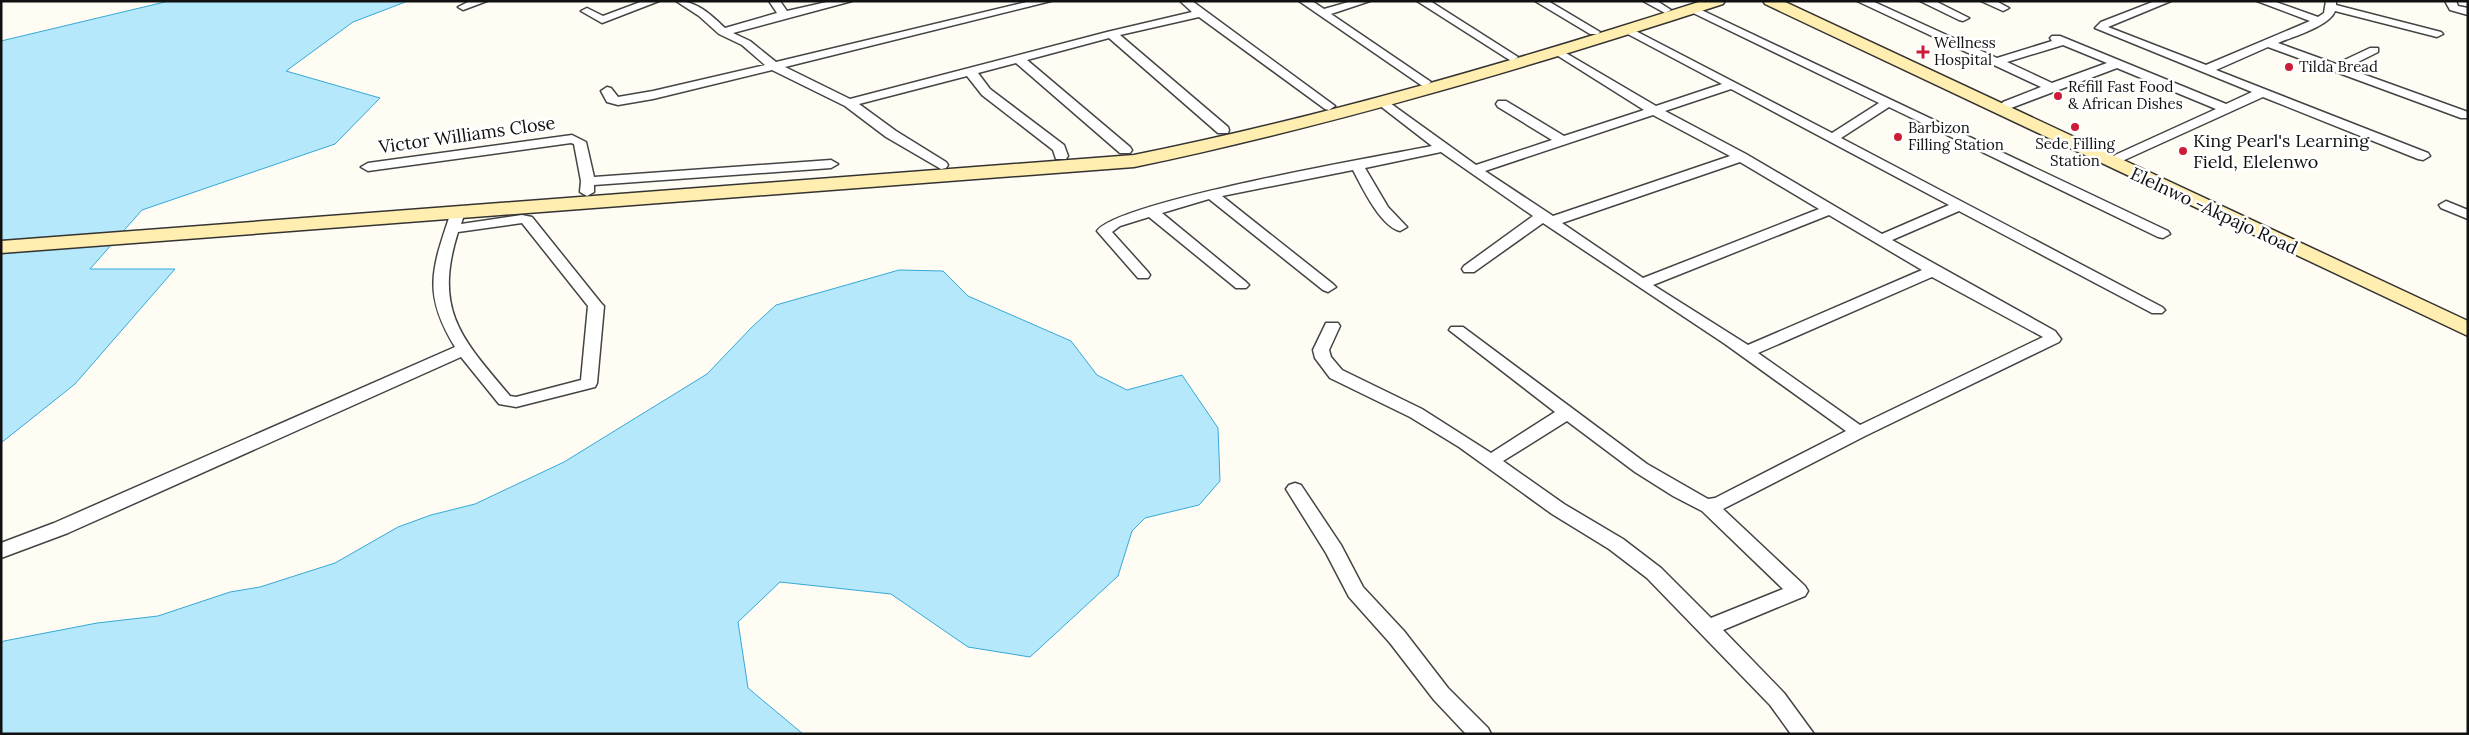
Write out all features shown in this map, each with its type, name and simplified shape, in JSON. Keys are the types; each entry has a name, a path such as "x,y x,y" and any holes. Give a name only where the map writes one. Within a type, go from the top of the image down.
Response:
{"main road":[{"path":"1,247 358,214 588,186 941,165 1125,150 1169,143 1425,82 1665,10 1718,1"},
{"name":"Elelnwo -Akpajo Road","path":"1770,1 2468,329"},
{"path":"1786,1 2468,319"},
{"path":"1,238 358,214 455,220 1134,161 1383,102 1559,52 1628,30 1692,5"}],"street":[{"path":"463,7 482,1"},
{"path":"587,11 602,20 654,1"},
{"path":"681,1 704,14 724,32 746,43 775,67 849,104 891,134 941,165"},
{"path":"774,1 784,14"},
{"path":"724,32 784,14 847,1"},
{"path":"607,91 612,100 618,101 775,67 1046,1"},
{"path":"1185,1 1329,106"},
{"path":"1304,1 1425,82"},
{"path":"1323,13 1365,1"},
{"path":"1540,1 1594,32"},
{"path":"1648,1 1665,10"},
{"path":"1867,4 1887,1"},
{"path":"1925,1 1963,18"},
{"path":"1986,1 2003,8"},
{"path":"2166,1 2105,24 2101,28 2423,156"},
{"path":"2262,1 2320,21"},
{"path":"2450,1 2454,8 2468,12"},
{"path":"1429,2 1512,57"},
{"path":"1867,4 2050,87"},
{"path":"2205,70 2320,21 2329,14 2331,4 2437,34"},
{"path":"1692,5 1887,103 2163,234"},
{"path":"849,104 970,70 1201,13"},
{"path":"1628,30 2157,310"},
{"path":"1111,34 1223,130"},
{"path":"1996,62 2060,40 2226,109"},
{"path":"2269,44 2466,115"},
{"path":"2335,69 2374,50"},
{"path":"1559,52 1655,111 1741,158 1933,271 2049,334 2053,339 1859,432 1720,504 1708,506"},
{"path":"1018,58 1125,150"},
{"path":"2007,105 2050,87 2119,63"},
{"path":"970,70 986,92 1060,148 1061,156"},
{"path":"1474,170 1732,85"},
{"path":"2120,158 2261,93"},
{"path":"1383,102 1474,170 1746,352 1859,432"},
{"path":"1832,138 1887,103"},
{"path":"1502,104 1561,140"},
{"name":"Victor Williams Close","path":"368,167 572,139 580,142 588,186"},
{"path":"1143,275 1104,231 1115,223 1211,194 1443,148"},
{"path":"1469,269 1548,218 1741,158"},
{"path":"588,186 831,164"},
{"path":"1357,166 1382,209 1400,227"},
{"path":"1211,194 1328,287"},
{"path":"1881,240 1961,205"},
{"path":"2446,206 2468,215"},
{"path":"1642,284 1829,210"},
{"path":"1153,213 1241,285"},
{"path":"522,218 527,220 596,306 589,383 516,402 505,400 465,348 444,312 440,285 455,220 522,218"},
{"path":"1746,352 1933,271"},
{"path":"1332,326 1321,350 1323,358 1336,374 1416,413 1492,460 1558,509 1616,544 1654,573 1777,700 1803,734"},
{"path":"1457,330 1641,468 1679,492 1708,506 1798,591 1708,628"},
{"path":"1,551 61,528 465,348"},
{"path":"1492,460 1568,412"},
{"path":"1295,489 1334,550 1356,592 1397,637 1441,694 1480,734"}],"water":[{"path":"169,1 408,1 353,22 286,71 380,98 335,144 142,210 90,269 175,269 75,384 1,443 1,41"},
{"path":"899,270 943,271 968,296 1071,341 1097,375 1127,390 1182,375 1218,428 1220,481 1199,505 1145,518 1132,531 1118,576 1030,657 968,647 891,594 780,582 738,622 748,688 803,734 1,734 1,643 4,641 97,623 158,616 230,592 260,587 335,563 398,527 431,515 475,504 564,462 707,374 776,305"}],"place":[{"name":"Wellness Hospital","path":"1923,52"},
{"name":"Tilda Bread","path":"2289,67"},
{"name":"Refill Fast Food & African Dishes","path":"2058,96"},
{"name":"Sede Filling Station","path":"2075,127"},
{"name":"Barbizon Filling Station","path":"1898,137"},
{"name":"King Pearl's Learning Field, Elelenwo","path":"2183,151"}]}
